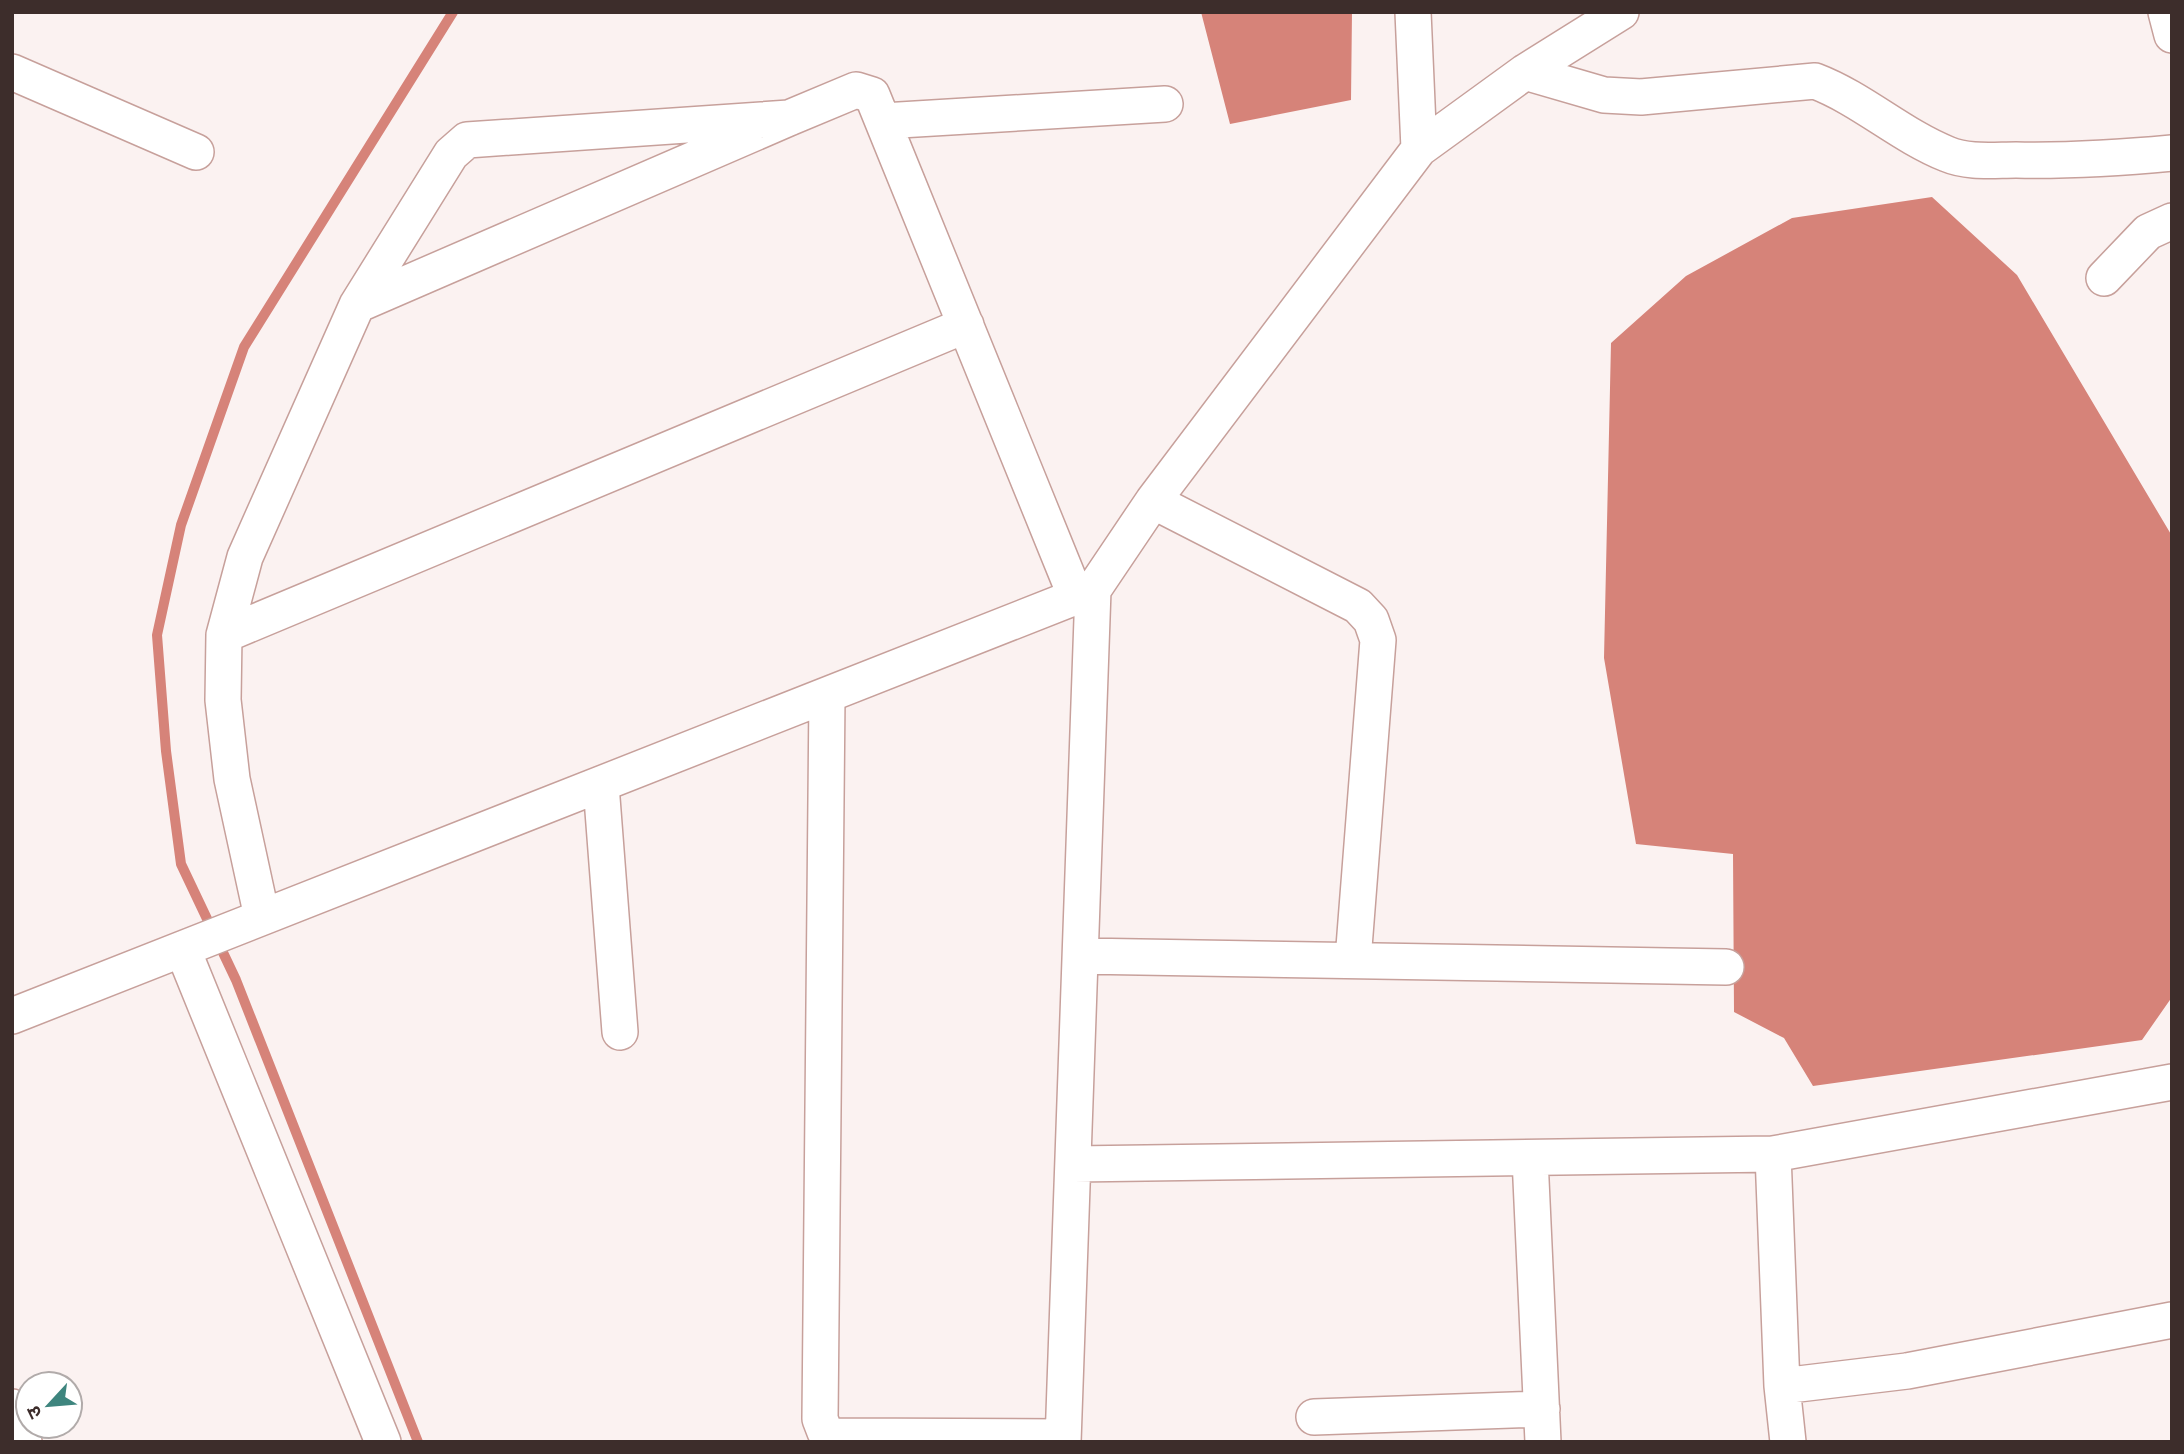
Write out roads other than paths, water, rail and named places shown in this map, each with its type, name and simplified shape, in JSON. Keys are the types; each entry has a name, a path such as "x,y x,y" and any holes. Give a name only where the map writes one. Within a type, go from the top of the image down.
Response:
{"street":[{"path":"1413,12 1419,149"},
{"path":"12,1016 1085,593 1419,149 1525,72 1621,12"},
{"path":"2166,12 2172,35"},
{"path":"12,72 196,152"},
{"path":"1525,72 1604,95 1641,97 1815,81 1838,90 1949,155 1972,160 2095,161 2172,153"},
{"path":"357,305 856,90 864,90 872,95 966,325 1085,593 1082,956 1063,1440 835,1436 825,1432 820,1419 827,696"},
{"path":"883,121 1165,104"},
{"path":"247,923 223,700 224,635 245,557 357,305 451,153 467,141 789,118"},
{"path":"2104,278 2148,232 2172,221"},
{"path":"224,635 966,325"},
{"path":"1153,501 1358,606 1371,620 1378,640 1353,960"},
{"path":"601,785 620,1032"},
{"path":"188,947 380,1441"},
{"path":"1082,956 1726,967"},
{"path":"1074,1164 1773,1154 2172,1082"},
{"path":"1773,1154 1782,1386 1788,1442"},
{"path":"1314,1418 1542,1425 1530,1158"},
{"path":"1782,1386 1907,1371 2172,1320"},
{"path":"12,1407 24,1442"}],"waterway":[{"path":"418,1442 236,980 181,864 166,751 157,635 181,525 244,347 453,12"}]}
